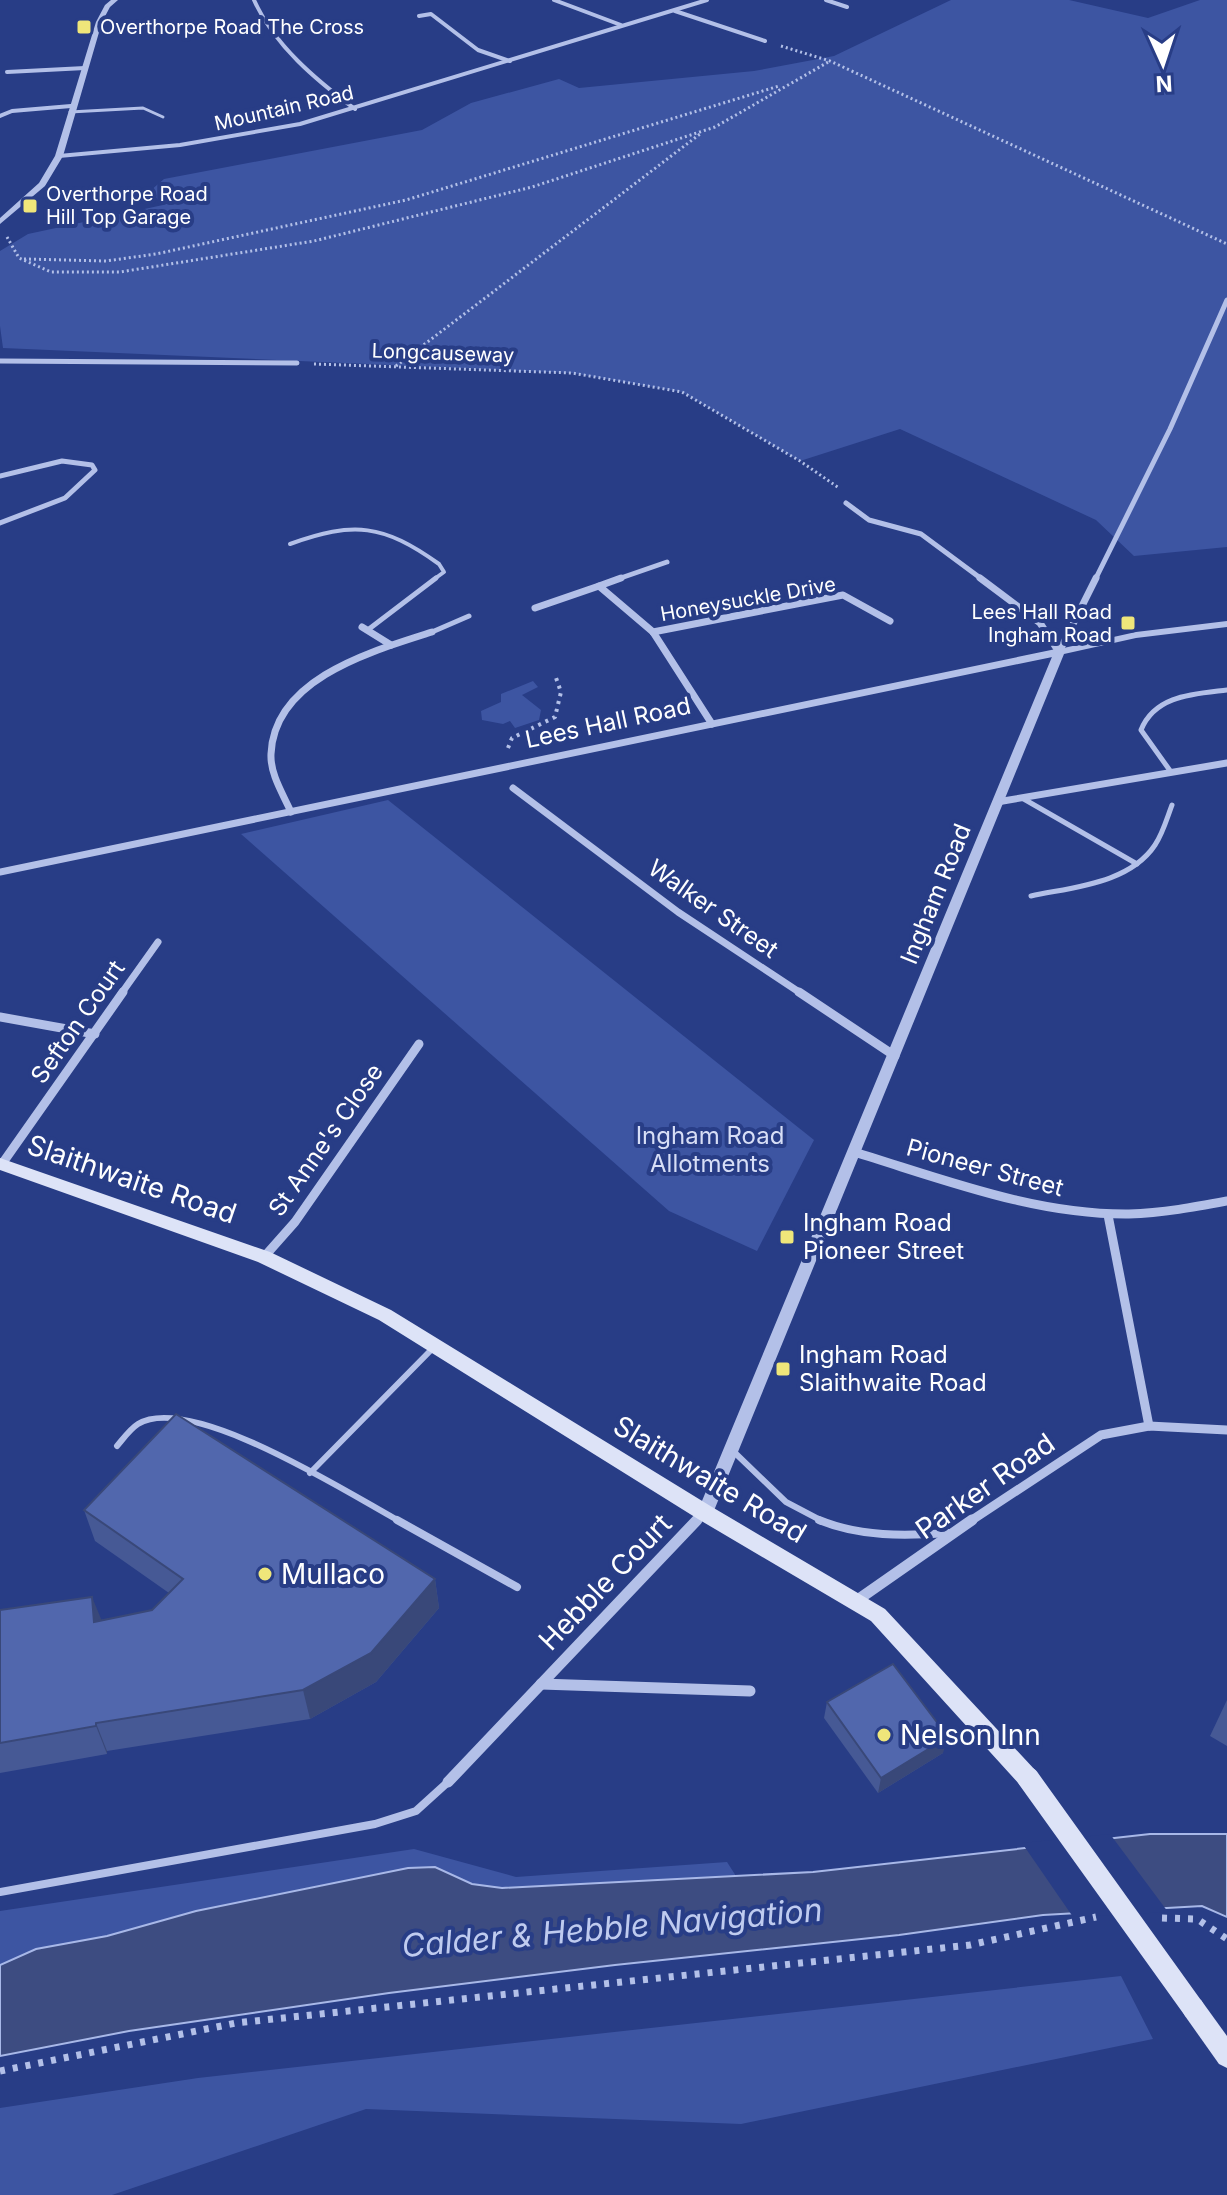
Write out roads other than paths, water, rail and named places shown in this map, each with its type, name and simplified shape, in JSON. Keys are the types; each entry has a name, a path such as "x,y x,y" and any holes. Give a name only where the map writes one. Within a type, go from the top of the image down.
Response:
{"main road":[{"name":"Slaithwaite Road","path":"1,1164 264,1257 385,1315 705,1513 878,1615 1028,1778 1227,2056"}],"street":[{"path":"99,0 107,6"},
{"path":"0,222 42,184 59,156 70,109 107,6 115,0"},
{"path":"254,0 275,32 323,86 355,109"},
{"path":"554,0 623,26"},
{"name":"Mountain Road","path":"59,156 108,155 244,136 355,109 707,0"},
{"path":"826,0 847,7"},
{"path":"674,11 765,41"},
{"path":"419,16 431,14 478,50 511,62"},
{"path":"7,72 85,68"},
{"path":"0,116 12,111 70,109"},
{"name":"Ingham Road","path":"705,1513 1059,652 1177,415 1227,300"},
{"path":"0,361 297,363"},
{"path":"0,476 62,461 92,465 95,470 71,495 47,508 0,523"},
{"path":"846,503 869,520 921,534 1040,623 1059,652"},
{"name":"Honeysuckle Drive","path":"535,608 667,562"},
{"name":"Honeysuckle Drive","path":"599,586 653,632 712,724"},
{"name":"Honeysuckle Drive","path":"653,632 843,595 890,621"},
{"name":"Lees Hall Road","path":"0,872 1136,635 1227,624"},
{"path":"366,628 391,645"},
{"path":"291,812 271,757 271,743 281,716 314,682 391,645 432,632"},
{"path":"997,802 1227,763"},
{"name":"Walker Street","path":"513,788 678,912 895,1056"},
{"name":"Sefton Court","path":"1,1164 158,942"},
{"path":"0,1017 95,1034"},
{"name":"St Anne's Close","path":"264,1257 295,1222 419,1044"},
{"name":"Pioneer Street","path":"854,1152 1037,1207 1108,1215 1165,1213 1227,1201"},
{"path":"1108,1215 1149,1426"},
{"name":"Parker Road","path":"854,1602 1062,1458 1101,1435 1149,1426 1227,1430"},
{"name":"Hebble Court","path":"448,1782 705,1513"},
{"name":"Hebble Court","path":"541,1684 750,1691"}],"lane":[{"path":"0,70 7,72"},
{"path":"70,109 143,108 163,117"},
{"path":"290,544 322,532 367,527 386,531 439,564 444,572 440,578 366,628"},
{"path":"432,632 469,616"},
{"path":"1171,772 1141,730 1144,718 1161,703 1227,690"},
{"path":"1022,798 1137,864"},
{"path":"1031,896 1112,876 1137,864 1153,849 1172,805"},
{"path":"310,1473 435,1346"},
{"path":"117,1446 139,1423 179,1417 254,1441 517,1587"},
{"name":"Slaithwaite Road","path":"730,1449 784,1500 813,1519 852,1531 903,1537 956,1532"},
{"path":"0,1892 375,1824 416,1811 448,1782"}],"water":[{"name":"Calder & Hebble Navigation","path":"1150,1834 1227,1834 1227,1917 1202,1906 1043,1915 899,1935 389,1993 129,2031 0,2056 0,1965 36,1949 107,1936 196,1911 408,1868 435,1867 472,1884 502,1888 813,1872"}],"place":[{"name":"Overthorpe Road The Cross","path":"84,27"},
{"name":"Overthorpe Road Hill Top Garage","path":"30,206"},
{"name":"Lees Hall Road Ingham Road","path":"1128,623"},
{"name":"Ingham Road Pioneer Street","path":"787,1237"},
{"name":"Ingham Road Slaithwaite Road","path":"783,1369"},
{"name":"Mullaco","path":"265,1574"},
{"name":"Nelson Inn","path":"884,1735"}],"park label":[{"name":"Ingham Road Allotments","path":"710,1150"}]}
